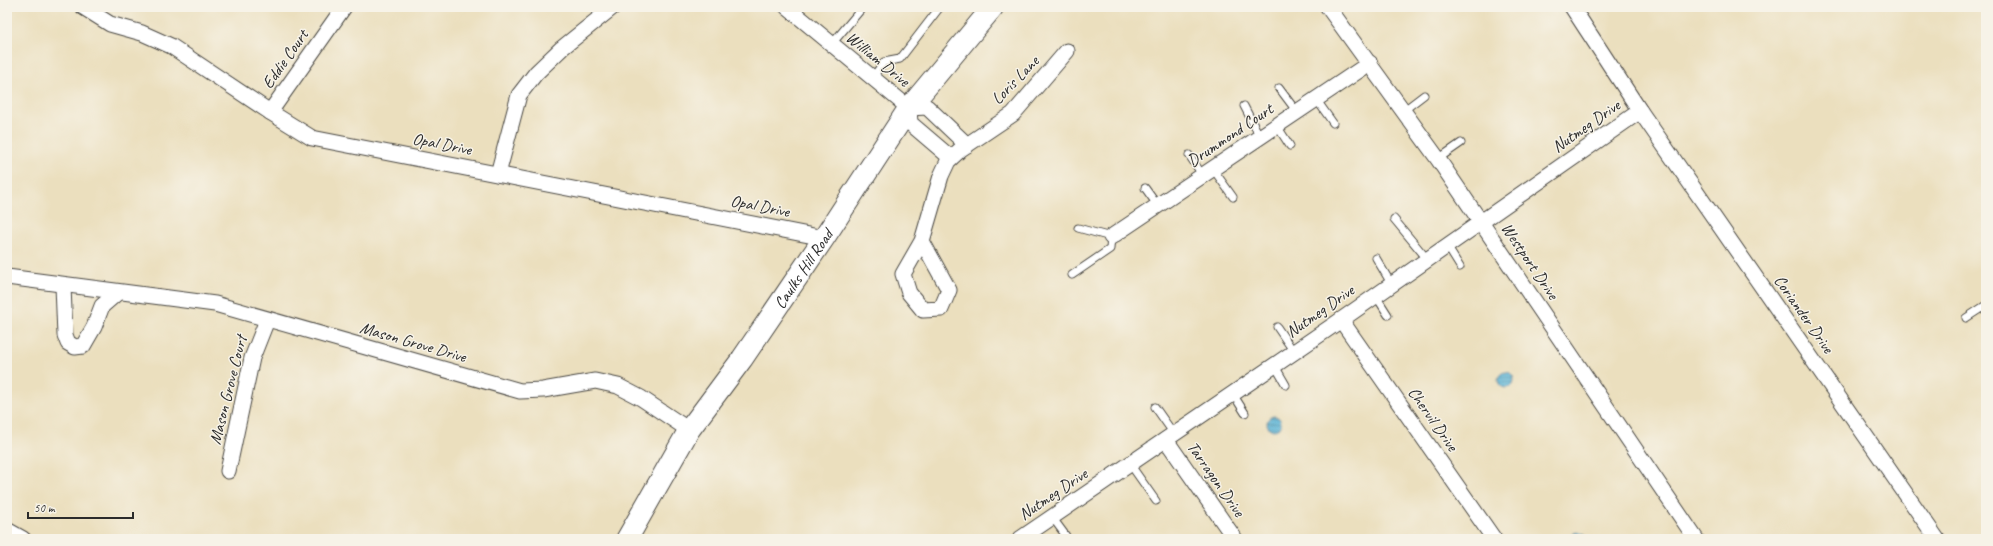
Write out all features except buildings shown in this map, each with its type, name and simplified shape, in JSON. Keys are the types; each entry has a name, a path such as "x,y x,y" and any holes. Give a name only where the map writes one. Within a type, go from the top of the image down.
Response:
{"main road":[{"name":"Caulks Hill Road","path":"627,539 689,430 742,359 824,238 909,108 993,7"}],"street":[{"name":"Opal Drive","path":"83,7 110,24 142,33 171,46 312,138 824,238"},
{"name":"Eddie Court","path":"270,112 344,7"},
{"path":"498,174 519,95 536,72 562,48 613,7"},
{"name":"William Drive","path":"787,7 831,45 909,108"},
{"name":"Westport Drive","path":"1328,7 1438,159 1696,539"},
{"name":"Coriander Drive","path":"1572,7 1640,111 1937,539"},
{"name":"Loris Lane","path":"922,240 940,176 951,158 967,145 1013,114 1067,51"},
{"name":"Drummond Court","path":"1111,237 1370,63"},
{"path":"951,158 910,123 909,108 927,107 967,145"},
{"name":"Nutmeg Drive","path":"1020,539 1275,366 1640,111"},
{"name":"Mason Grove Drive","path":"7,277 117,293 215,304 520,391 543,390 594,381 618,386 641,398 689,430"},
{"path":"64,286 65,335 68,343 75,347 83,346 94,327 102,306 117,293"},
{"name":"Mason Grove Court","path":"228,471 252,358 267,320"},
{"name":"Chervil Drive","path":"1341,320 1494,539"},
{"name":"Tarragon Drive","path":"1170,437 1235,539"},
{"path":"7,530 23,539"}],"lane":[{"path":"831,45 863,7"},
{"path":"872,78 884,62 900,59 940,7"},
{"path":"1279,88 1297,112"},
{"path":"1403,111 1424,95"},
{"path":"1316,99 1333,123"},
{"path":"1244,106 1260,137"},
{"path":"1277,126 1290,146"},
{"path":"1438,159 1461,143"},
{"path":"1189,155 1233,197"},
{"path":"1145,188 1158,206"},
{"path":"1394,219 1428,260"},
{"path":"1072,275 1110,249 1111,237 1078,228"},
{"path":"1447,246 1460,267"},
{"path":"1376,258 1392,285"},
{"path":"1376,296 1388,315"},
{"path":"1966,318 1986,305"},
{"path":"1277,326 1294,352"},
{"path":"1275,366 1286,385"},
{"path":"1233,394 1245,413"},
{"path":"1155,407 1170,437"},
{"path":"1130,464 1156,501"},
{"path":"1052,517 1066,536"}],"water":[{"path":"1503,372 1509,372 1514,377 1512,386 1509,388 1503,388 1498,383 1498,377"},
{"path":"1271,416 1277,416 1281,420 1281,426 1277,430 1271,430 1267,426 1267,420"},
{"path":"1579,532 1584,534 1587,539 1571,539 1574,533"}]}
